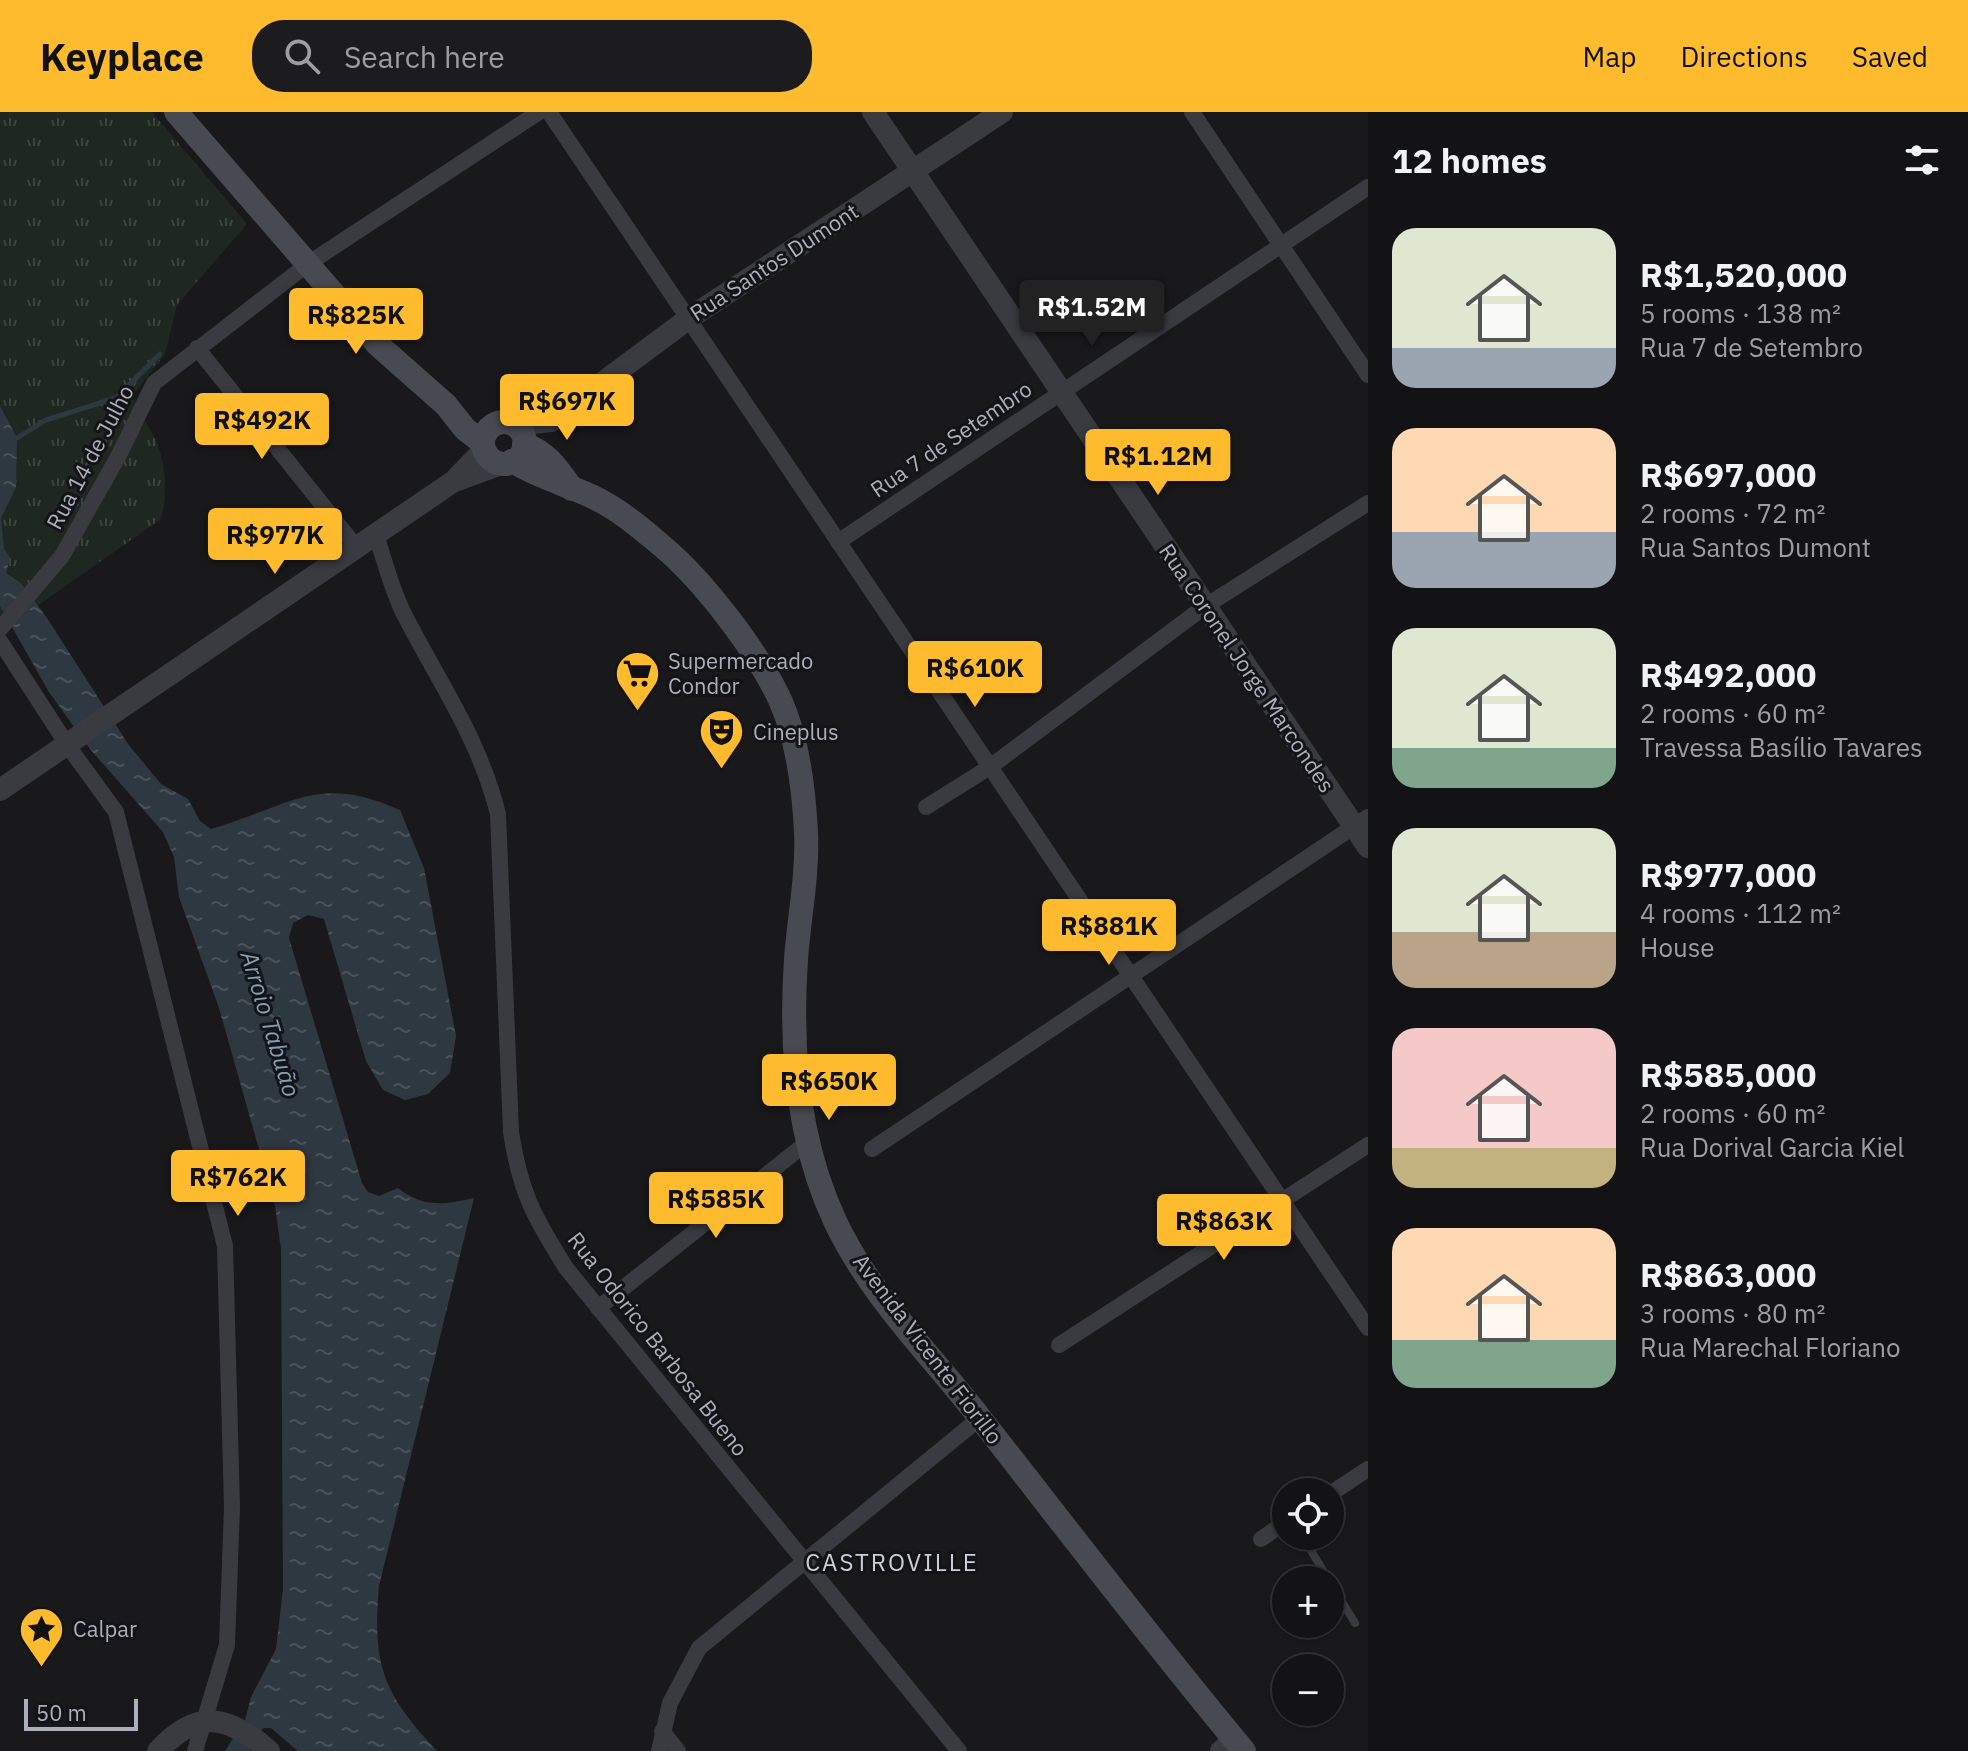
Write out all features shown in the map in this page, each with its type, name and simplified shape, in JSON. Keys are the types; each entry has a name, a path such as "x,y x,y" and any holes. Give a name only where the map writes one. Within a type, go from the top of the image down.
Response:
{"main road":[{"path":"176,112 309,263"},
{"name":"Avenida Vicente Fiorillo","path":"309,263 377,344 446,405 473,410 506,444 572,489 596,498 637,526 691,573 740,636 781,703 800,773 806,836 796,964 794,1054 798,1096 835,1223 875,1287 980,1418 1233,1747"}],"street":[{"name":"Rua 14 de Julho","path":"0,629 62,556 119,455 154,383 309,263 539,112"},
{"path":"549,112 1368,1328"},
{"name":"Rua Coronel Jorge Marcondes","path":"873,112 1204,607 1361,822 1368,847"},
{"name":"Rua Santos Dumont","path":"506,444 551,421 688,319 1002,112"},
{"path":"1192,112 1368,375"},
{"name":"Rua 7 de Setembro","path":"838,542 1368,187"},
{"name":"Rua Odorico Barbosa Bueno","path":"197,348 367,541 463,717 482,759 498,814 511,1132 518,1180 533,1217 598,1308 959,1751"},
{"path":"0,790 123,710 506,444"},
{"path":"926,807 990,767 1204,607 1368,503"},
{"path":"0,641 73,743 116,812 225,1246 232,1507 227,1645 195,1751"},
{"path":"872,1149 1361,822"},
{"path":"598,1308 809,1141"},
{"path":"1059,1345 1368,1145"},
{"path":"659,1751 670,1703 699,1648 980,1418"},
{"path":"1344,1485 1368,1469"},
{"path":"1261,1539 1272,1532"},
{"path":"158,1751 172,1736 191,1725 206,1722 239,1726 264,1747"},
{"path":"662,1731 678,1751"}],"lane":[{"path":"1344,1605 1355,1623"}],"green space":[{"path":"0,112 152,112 247,224 177,305 165,354 133,395 162,458 165,489 161,519 7,627 0,638"}],"water":[{"name":"Arroio Tabuão","path":"0,406 17,438 16,487 1,518 4,549 10,558 6,573 21,583 47,618 128,744 161,784 188,799 200,821 211,829 303,797 346,794 371,799 400,810 424,868 456,1036 450,1073 428,1094 405,1100 383,1090 366,1061 324,919 308,915 293,923 289,938 362,1183 368,1192 379,1196 398,1188 416,1199 434,1203 474,1198 379,1586 377,1614 380,1658 385,1677 404,1712 437,1751 298,1751 271,1728 263,1728 249,1751 225,1751 245,1720 251,1697 276,1649 283,1589 281,1249 275,1206 219,1008 179,897 174,857 163,832 90,749 49,692 0,606"}],"waterway":[{"path":"17,438 46,420 116,398 160,354"}],"place":[{"name":"Supermercado Condor","path":"637,713"},
{"name":"Cineplus","path":"722,771"},
{"name":"Calpar","path":"42,1668"}],"district":[{"name":"CASTROVILLE","path":"892,1563"}]}
